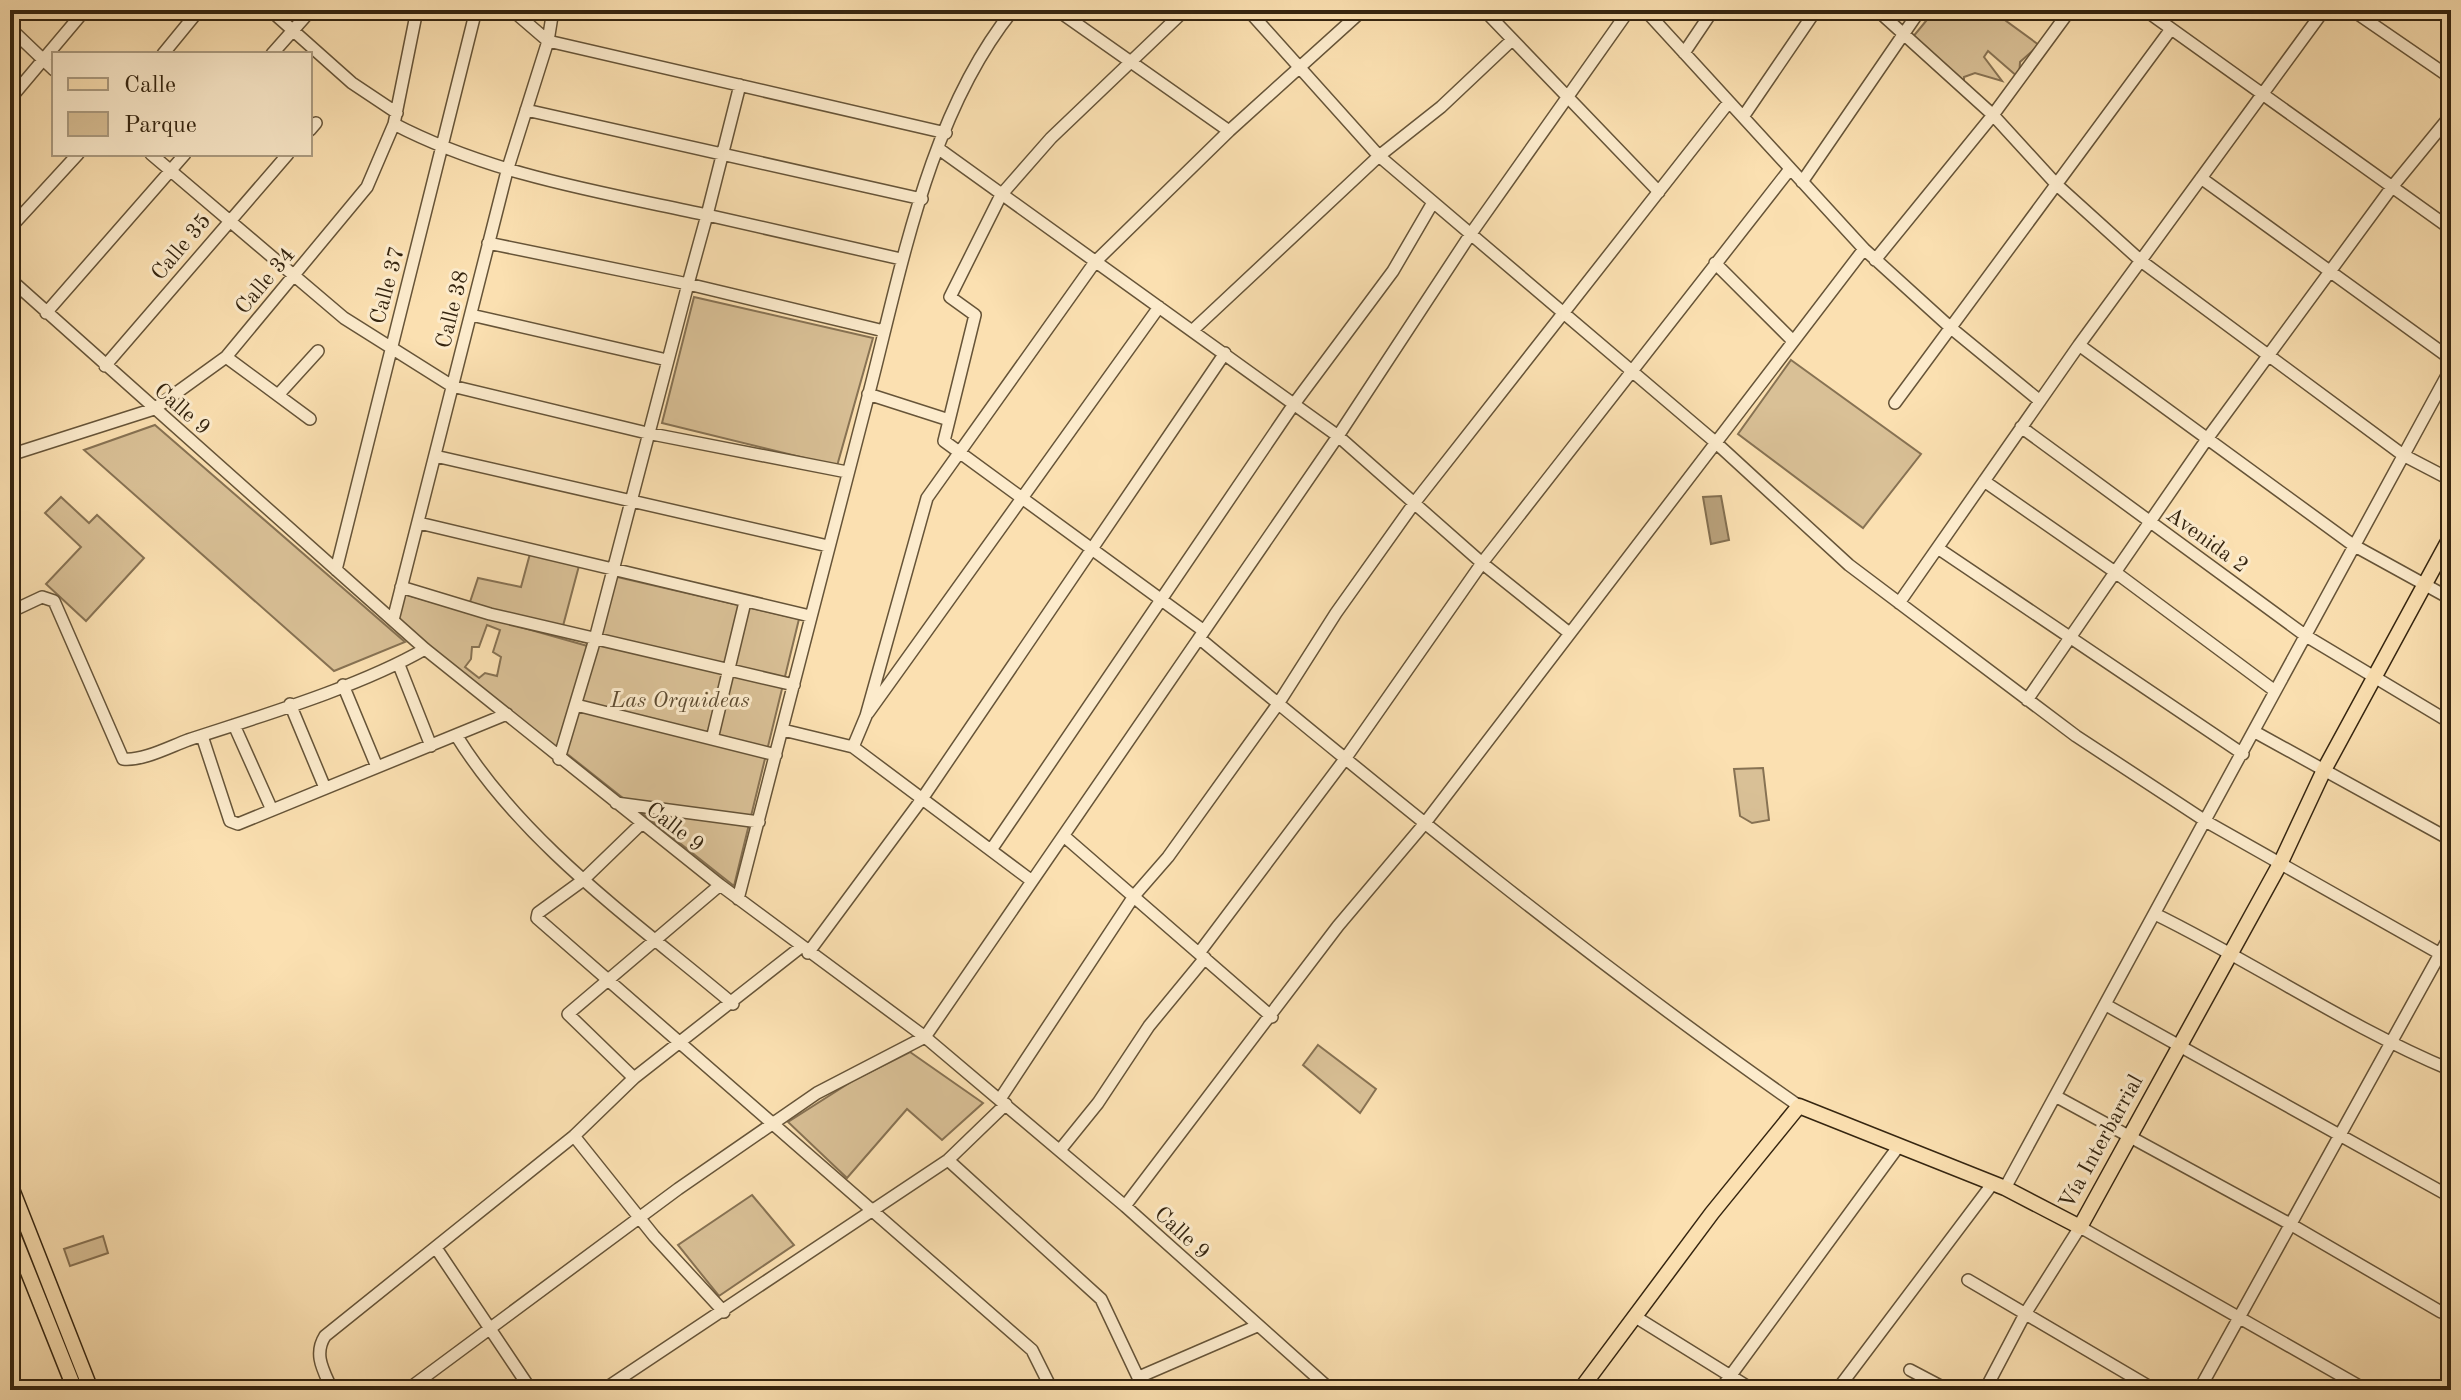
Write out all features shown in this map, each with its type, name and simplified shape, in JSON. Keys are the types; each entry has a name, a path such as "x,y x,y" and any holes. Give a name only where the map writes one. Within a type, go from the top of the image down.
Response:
{"main road":[{"name":"Vía Interbarrial","path":"1799,1106 1999,1186 2080,1227 2177,1045 2281,862 2324,770 2451,536"},
{"path":"1580,1390 1634,1316 1799,1106"},
{"path":"10,1184 91,1390"},
{"path":"10,1227 75,1390"}],"street":[{"path":"10,99 85,10"},
{"path":"165,52 199,10"},
{"path":"270,10 352,83 396,118 443,149 507,171 901,259"},
{"path":"274,52 311,10"},
{"name":"Calle 34","path":"10,455 154,409 226,357 367,187 396,118 417,10"},
{"name":"Calle 37","path":"336,570 476,10"},
{"path":"512,10 548,41 946,133"},
{"name":"Calle 38","path":"393,620 488,243 548,41 553,10"},
{"path":"738,899 901,259 939,149 974,64 1013,10"},
{"path":"1057,10 1131,59 1229,131"},
{"path":"1185,10 1051,138 1001,195 950,297 975,315 944,441 1163,600 1278,704 1425,823 1712,1045 1799,1106"},
{"path":"1248,10 1379,156 1563,316 1714,441 1796,518 1899,603 2027,700 2207,822 2445,958"},
{"path":"853,747 866,716 927,498 1095,262 1229,131 1363,10"},
{"path":"1484,10 1659,192"},
{"path":"407,1390 640,1217 817,1093 925,1037 1338,436 1470,235 1629,10"},
{"path":"1645,10 1875,260 2040,401"},
{"path":"1684,53 1713,10"},
{"path":"1743,117 1816,10"},
{"path":"1877,10 1993,115 2057,185 2141,261 2403,455 2451,480"},
{"path":"1802,182 1920,10"},
{"path":"1875,260 1993,115 2070,10"},
{"path":"2145,10 2451,229"},
{"path":"1899,603 2079,345 2324,10"},
{"path":"2352,10 2451,78"},
{"path":"10,28 52,68"},
{"path":"1895,403 2171,29"},
{"path":"1193,330 1379,156 1441,107 1512,40"},
{"path":"559,759 595,639 610,570 740,85"},
{"path":"603,1390 948,1160 1003,1102 1134,896 1168,857 1278,704 1336,613 1415,502 1729,102"},
{"path":"526,110 922,199"},
{"path":"2027,700 2267,356 2392,187 2451,115"},
{"path":"939,149 1338,436 1482,563 1568,632"},
{"path":"10,228 76,156"},
{"path":"154,156 344,318 452,386 647,433 847,472"},
{"path":"46,313 183,156"},
{"name":"Calle 35","path":"105,366 286,156"},
{"path":"1060,1150 1098,1103 1149,1026 1345,759 1482,563 1790,169"},
{"path":"2201,178 2451,359"},
{"path":"991,850 1294,404 1393,271 1432,204"},
{"path":"488,243 688,284 884,331"},
{"path":"1125,1206 1272,1017 1338,926 1425,823 1714,441 1864,249"},
{"path":"1715,263 1792,340"},
{"name":"Calle 9","path":"10,279 425,649 641,824 804,950 925,1037 1125,1206 1328,1389"},
{"path":"866,716 1159,307"},
{"path":"471,315 667,360"},
{"path":"2079,345 2353,545 2451,599"},
{"path":"278,395 318,351"},
{"path":"332,1390 319,1359 319,1347 325,1336 574,1136 634,1078 804,950 922,799 1225,353"},
{"path":"226,357 310,419"},
{"path":"1837,1390 1999,1186 2057,1097 2451,368"},
{"path":"868,394 949,420"},
{"name":"Avenida 2","path":"2021,427 2306,636 2451,723"},
{"path":"435,456 828,546"},
{"path":"1984,481 2115,572 2275,691"},
{"path":"419,523 810,616"},
{"path":"1939,549 2243,754"},
{"path":"401,587 490,614 794,685"},
{"path":"10,612 42,597 54,601 123,759 202,736 399,665 425,649"},
{"path":"712,739 745,602"},
{"path":"399,665 431,746"},
{"path":"343,685 377,767"},
{"path":"290,704 325,788"},
{"path":"576,705 776,755"},
{"path":"202,736 230,821 238,824 507,714"},
{"path":"234,725 272,810"},
{"path":"783,730 853,747 1032,881"},
{"path":"2255,732 2451,840"},
{"path":"456,735 481,773 582,881 733,1004"},
{"path":"613,802 759,822"},
{"path":"641,824 582,881 538,913 537,918 1032,1350 1052,1390"},
{"path":"1065,837 1272,1017"},
{"path":"634,1078 568,1014 720,885"},
{"path":"2155,914 2230,951 2390,1045 2451,1070"},
{"path":"2199,1390 2390,1045 2445,958 2451,934"},
{"path":"2106,1005 2341,1133 2451,1197"},
{"path":"2057,1097 2290,1224 2441,1312"},
{"path":"574,1136 724,1312"},
{"path":"1720,1390 1898,1147"},
{"path":"948,1160 1101,1299 1144,1390"},
{"path":"1985,1390 2025,1314 2080,1227 2361,1387"},
{"path":"436,1248 531,1390"},
{"path":"1968,1280 2155,1390"},
{"path":"1634,1316 1753,1390"},
{"path":"1139,1377 1257,1326"},
{"path":"1910,1370 1948,1390"}],"green space":[{"path":"1935,10 1991,10 2039,45 2020,62 2019,78 1988,51 1984,57 2002,81 1975,73 1964,77 1964,85 1912,38"},
{"path":"694,297 873,338 837,466 662,423"},
{"path":"1791,360 1921,454 1863,528 1738,434"},
{"path":"155,425 405,642 334,671 84,450"},
{"path":"61,497 89,523 97,515 144,558 86,621 46,584 81,547 45,513"},
{"path":"531,550 580,562 563,626 590,636 588,643 469,605 478,578 521,587"},
{"name":"Las Orquideas","path":"613,576 799,619 734,886 566,753"},
{"path":"400,593 591,647 560,754 395,622","holes":["487,625 500,630 493,652 501,657 497,676 485,673 479,678 465,667 471,659 472,647 479,647"]},
{"path":"1763,768 1769,820 1752,823 1740,816 1734,769"},
{"path":"1318,1045 1376,1089 1360,1113 1303,1065"},
{"path":"910,1052 983,1103 942,1140 907,1109 847,1178 788,1122 854,1080"},
{"path":"752,1195 794,1245 719,1296 678,1245"},
{"path":"103,1236 108,1253 70,1266 64,1249"}],"shaded area":[{"path":"1721,496 1729,540 1711,544 1703,497"}],"waterway":[{"path":"2446,1390 2451,1383"}]}
